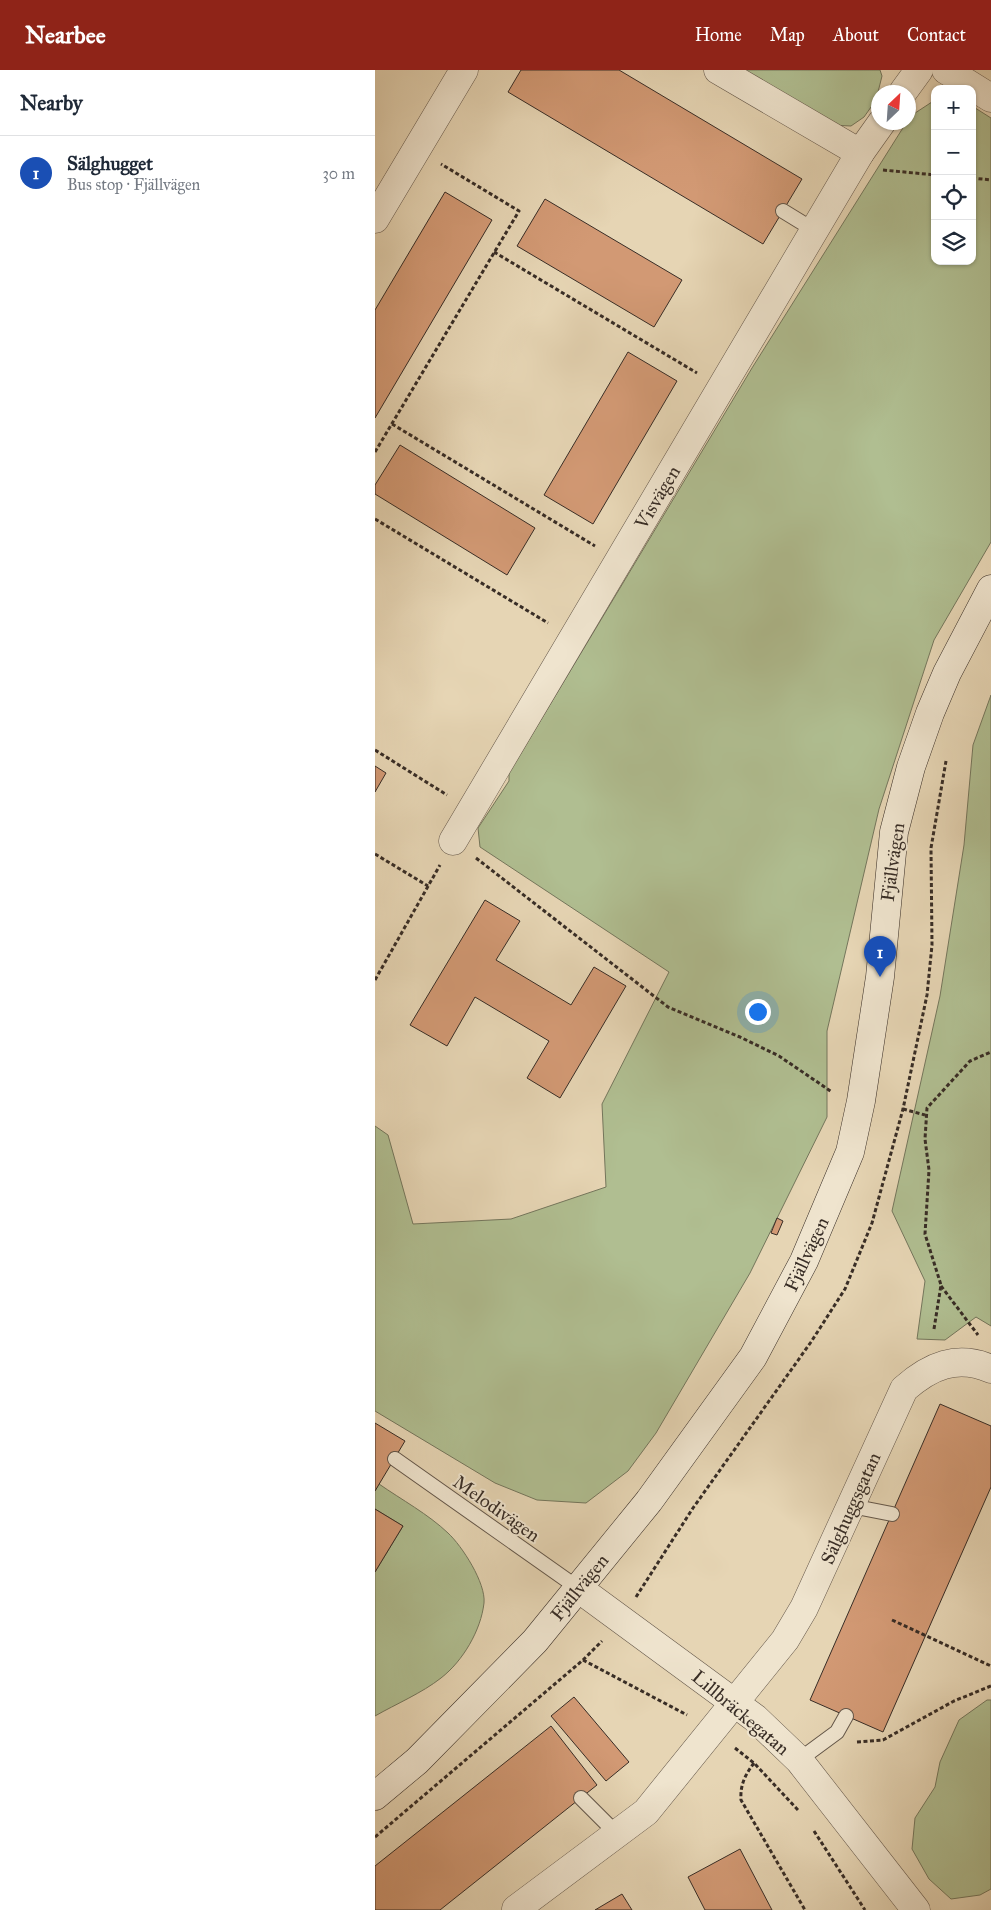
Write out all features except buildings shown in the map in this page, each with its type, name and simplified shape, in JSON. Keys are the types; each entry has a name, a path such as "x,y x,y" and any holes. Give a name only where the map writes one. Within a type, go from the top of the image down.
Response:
{"street":[{"path":"375,219 464,70"},
{"path":"718,70 860,153"},
{"path":"908,85 919,70"},
{"path":"946,70 991,98"},
{"name":"Visvägen","path":"453,841 814,230 860,153 876,130"},
{"name":"Fjällvägen","path":"375,1796 417,1761 535,1641 673,1470 753,1357 805,1261 833,1198 850,1152 861,1101 880,977 894,832 911,767 930,713 947,673 991,589"},
{"name":"Sälghuggsgatan","path":"516,1910 646,1812 785,1640 804,1608 904,1389 923,1372 952,1362 981,1365 991,1369"},
{"name":"Lillbräckegatan","path":"578,1588 735,1703 799,1760 915,1910"}],"lane":[{"path":"783,211 814,230"},
{"name":"Melodivägen","path":"395,1459 578,1588"},
{"path":"851,1506 891,1514"},
{"path":"799,1760 837,1732 847,1716"},
{"path":"581,1798 617,1834"}],"path":[{"path":"375,452 519,211 417,149"},
{"path":"860,153 883,170 931,175"},
{"path":"976,178 991,180"},
{"path":"494,252 721,388"},
{"path":"392,424 619,560"},
{"path":"375,519 574,638"},
{"path":"375,750 472,810"},
{"path":"375,980 453,841 668,1007 740,1037 779,1056 837,1095 861,1101"},
{"path":"375,854 428,886"},
{"path":"984,1342 941,1285 925,1234 929,1170 925,1139 925,1115 927,1108 970,1061 991,1052"},
{"path":"903,1109 925,1115"},
{"path":"934,1329 941,1285"},
{"path":"892,1620 991,1666"},
{"path":"583,1660 712,1730 754,1763 801,1813"},
{"path":"837,1732 853,1741 883,1740 954,1701 991,1686"},
{"path":"754,1763 746,1774 741,1788 741,1800 805,1910"},
{"path":"812,1828 865,1910"}],"green space":[{"path":"739,70 880,70 882,76 880,85 871,85 871,107 864,117 851,126 830,125"},
{"path":"931,103 931,265 976,265 976,109 991,118 991,542 934,640 879,809 827,1031 827,1117 750,1273 656,1433 628,1471 586,1503 537,1500 495,1483 375,1411 375,1126 388,1135 413,1224 511,1219 606,1187 602,1104 669,972 480,847 478,828 509,781 509,773 752,368 902,130 916,130 916,112"},
{"path":"991,695 991,1326 976,1317 945,1340 917,1339 925,1281 892,1211 940,996 964,845 973,745"},
{"path":"379,1484 415,1507 454,1539 477,1575 484,1595 484,1603 475,1634 457,1663 426,1689 375,1716 375,1572 403,1526 375,1509 375,1491"},
{"path":"987,1700 991,1700 991,1889 980,1895 951,1899 929,1879 912,1849 915,1818 935,1787 940,1762 959,1720"}],"place":[{"name":"Sälghugget","path":"880,977"}]}
